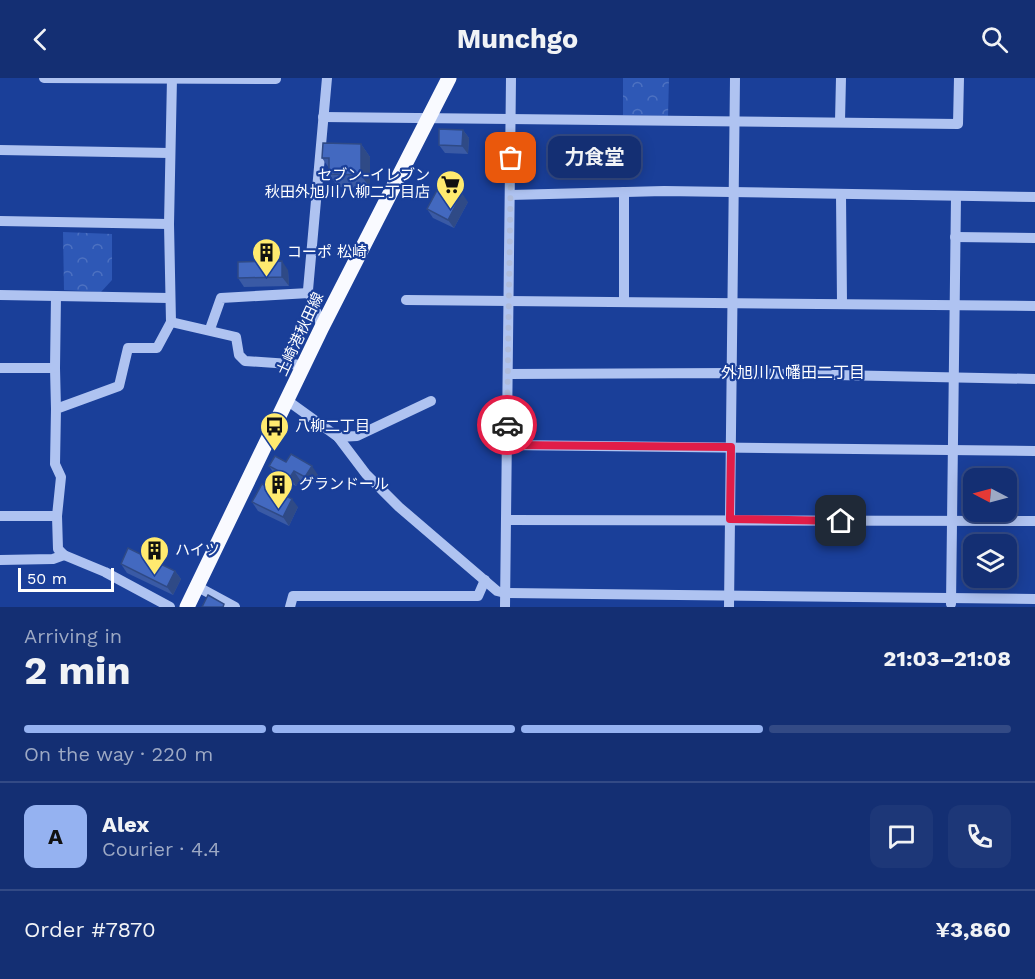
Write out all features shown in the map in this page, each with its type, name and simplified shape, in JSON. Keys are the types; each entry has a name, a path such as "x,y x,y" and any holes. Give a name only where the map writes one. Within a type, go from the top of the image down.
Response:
{"main road":[{"name":"土崎港秋田線","path":"187,607 322,327 449,78"}],"street":[{"path":"44,78 276,79"},
{"path":"56,409 119,386 128,348 157,348 171,322 169,224 172,78"},
{"path":"322,327 309,293 327,78"},
{"path":"505,607 511,78"},
{"path":"729,602 735,78"},
{"path":"840,121 841,78"},
{"path":"323,117 428,120 735,120 958,124 958,78"},
{"path":"0,150 170,153"},
{"path":"510,195 624,192 1035,197"},
{"path":"624,192 624,302"},
{"path":"842,195 842,302"},
{"path":"951,603 956,197"},
{"path":"0,221 169,224"},
{"path":"955,237 1035,238"},
{"path":"210,329 221,298 309,293"},
{"path":"0,295 169,298"},
{"path":"56,296 55,464 61,477 57,516 58,549 64,555 105,572 170,607"},
{"path":"406,300 842,302 1035,306"},
{"path":"171,322 210,329 236,337 239,355 245,361 304,365"},
{"path":"0,368 55,368"},
{"path":"508,374 732,374 1035,379"},
{"path":"288,401 338,437 366,474 399,507 497,591 729,602 951,603 1035,600"},
{"path":"338,437 357,436 431,401"},
{"path":"507,445 1035,451"},
{"path":"0,516 57,516"},
{"path":"506,519 1035,521"},
{"path":"0,560 53,559 64,555"},
{"path":"290,607 293,596 478,596 485,580"},
{"path":"198,587 236,607"}],"green space":[{"path":"623,78 669,78 668,116 623,115"},
{"path":"63,232 112,234 112,280 101,292 64,290"}],"building":[{"path":"439,129 463,130 462,146 439,145"},
{"path":"323,143 361,144 361,175 329,174 329,158 322,158"},
{"path":"441,183 462,193 448,220 427,209"},
{"path":"282,261 282,277 238,278 238,262"},
{"path":"291,454 312,466 305,477 294,471 290,477 269,466 275,456 286,462"},
{"path":"262,484 292,499 283,517 252,502"},
{"path":"128,548 175,571 167,587 121,564"},
{"path":"208,595 224,604 223,607 202,607"}],"way so far":[{"path":"507,425 511,158"}],"place":[{"name":"力食堂","path":"511,158"},
{"name":"セブン-イレブン 秋田外旭川八柳二丁目店","path":"451,210"},
{"name":"コーポ 松崎","path":"266,278"},
{"name":"八柳二丁目","path":"274,452"},
{"name":"グランドール","path":"278,510"},
{"name":"ハイツ","path":"154,576"}],"district":[{"name":"外旭川八幡田二丁目","path":"793,372"}],"route":[{"path":"507,425 507,445 731,447 730,519 841,521"}]}
